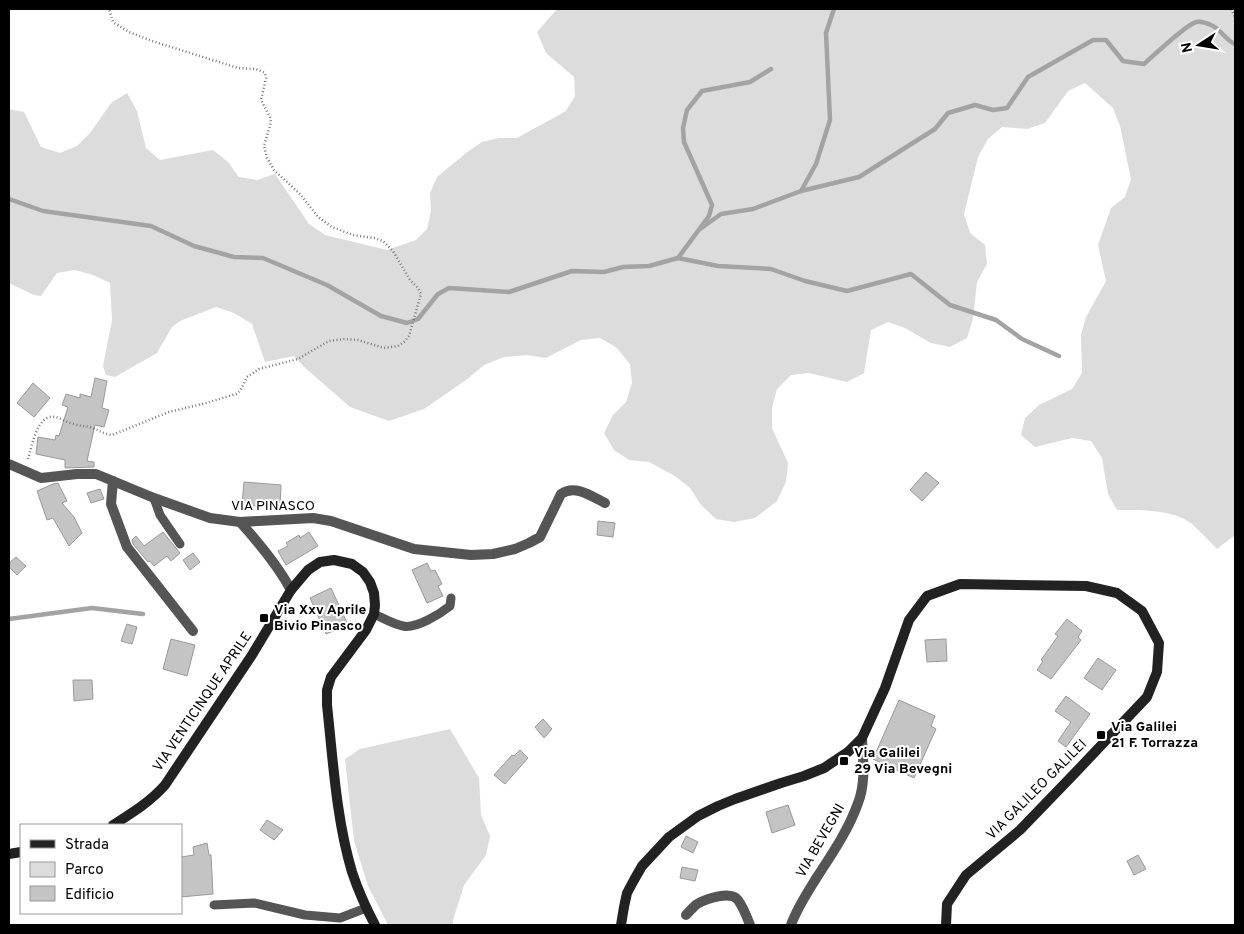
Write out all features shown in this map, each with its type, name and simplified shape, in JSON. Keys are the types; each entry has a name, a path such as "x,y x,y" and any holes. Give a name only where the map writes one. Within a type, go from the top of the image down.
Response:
{"main road":[{"name":"VIA VENTICINQUE APRILE","path":"114,824 139,809 165,785 252,655 291,590 308,570 320,562 334,560 352,564 363,572 370,582 374,593 374,614"},
{"name":"VIA GALILEO GALILEI","path":"862,738 885,688 909,620 927,596 960,584 1086,586 1117,592 1142,611 1159,643 1157,672 1147,696 1020,830 966,875 947,904 946,925"},
{"path":"374,614 366,630 331,678 327,690 327,705 341,825 352,872 375,925"},
{"path":"622,925 627,893 642,866 669,837 698,816 718,806 824,768 848,752 862,738"}],"street":[{"name":"VIA PINASCO","path":"9,464 41,478 96,474 154,498 210,518 240,522 313,518 331,521 414,549 471,555 493,554 515,549 540,537 560,494 566,490 572,489 582,492 604,503"},
{"path":"113,481 111,504 126,547 193,632"},
{"path":"240,522 271,560 291,590"},
{"name":"VIA BEVEGNI","path":"792,925 806,893 845,830 859,802 863,777 862,738"},
{"path":"686,916 697,905 720,896 729,895 738,899 750,925"}],"lane":[{"path":"154,498 160,515 180,544"},
{"path":"374,614 404,627 414,626 443,612 450,606 451,598"},
{"path":"214,904 254,903 305,915 340,918 366,908"}],"path":[{"path":"28,472 28,460 33,441 38,428 46,419 55,417 112,435 169,412 236,394 240,391 247,378 259,368 298,358 329,341 345,339 358,340 384,348 398,346 409,336 421,294 410,280 393,251 383,241 353,235 332,227 318,218 301,195 274,170 267,158 264,146 271,122 261,100 266,78 265,73 256,68 238,68 129,32 113,22 109,9"},
{"path":"1231,9 1235,16"}],"green space":[{"path":"557,9 1235,9 1235,535 1217,549 1192,524 1176,515 1156,511 1117,510 1108,494 1102,458 1091,441 1072,438 1035,447 1021,435 1025,418 1039,405 1072,389 1082,373 1081,335 1086,317 1106,281 1098,245 1111,208 1125,197 1131,179 1120,126 1113,108 1085,83 1068,91 1045,123 1027,129 1002,127 988,139 978,157 964,214 970,233 985,245 987,264 977,282 973,319 967,338 950,347 931,343 905,328 888,322 871,330 864,373 847,382 809,373 791,375 777,389 772,408 772,428 788,463 786,482 777,501 755,518 734,522 716,519 701,505 690,488 675,476 649,462 629,460 614,450 604,433 613,415 626,402 632,383 630,364 617,348 600,338 581,340 546,358 526,355 504,357 484,365 424,409 389,421 350,407 294,356 265,362 252,324 234,313 216,307 180,321 172,327 157,353 115,377 106,375 103,366 112,320 110,283 93,275 75,270 57,273 41,296 34,295 9,283 9,109 24,112 41,147 60,153 77,146 90,133 111,103 127,93 137,111 146,148 160,160 213,150 228,162 239,177 257,180 275,174 309,224 325,235 387,250 416,240 427,229 431,211 430,193 437,177 466,153 482,142 499,138 517,138 566,111 575,96 574,77 546,53 537,32"},
{"path":"450,729 479,778 481,815 490,836 486,855 464,885 453,925 388,925 368,886 354,841 345,759 360,749"}],"building":[{"path":"95,378 107,381 102,408 109,410 104,427 95,425 87,461 94,462 94,467 65,468 65,460 36,454 38,437 55,440 56,435 59,436 68,407 62,405 66,394 80,398 80,394 91,397"},
{"path":"33,383 50,398 34,417 17,403"},
{"path":"926,472 939,483 922,501 910,490"},
{"path":"244,482 281,485 280,508 242,505"},
{"path":"58,483 67,501 62,503 74,517 82,533 69,546 53,518 47,520 37,491"},
{"path":"100,489 104,499 91,503 87,493"},
{"path":"598,521 615,523 613,537 597,535"},
{"path":"163,532 180,553 171,561 167,556 154,566 150,561 148,562 133,544 132,540 136,536 144,546"},
{"path":"309,532 318,546 286,565 278,551 288,546 286,543 299,535 300,538"},
{"path":"193,553 200,562 190,570 183,560"},
{"path":"16,557 26,566 17,575 9,567 9,563"},
{"path":"427,563 431,571 435,570 442,584 438,586 443,596 427,603 412,570"},
{"path":"331,588 348,625 326,634 310,598"},
{"path":"1067,619 1082,631 1078,637 1081,640 1051,679 1037,670 1043,661 1041,660 1058,636 1055,634"},
{"path":"127,624 137,627 132,644 121,641"},
{"path":"171,639 195,645 187,676 163,669"},
{"path":"946,639 947,661 927,662 925,640"},
{"path":"1098,658 1116,670 1102,690 1084,678"},
{"path":"73,680 92,680 93,699 74,701"},
{"path":"1066,696 1090,714 1066,747 1058,741 1071,722 1055,711"},
{"path":"899,700 935,716 931,726 936,729 914,778 873,759"},
{"path":"543,719 552,729 544,738 535,727"},
{"path":"520,750 528,758 505,784 494,775 512,755 514,756"},
{"path":"788,805 795,825 772,833 766,812"},
{"path":"267,820 283,830 274,840 260,830"},
{"path":"686,836 698,842 693,853 681,847"},
{"path":"207,843 209,855 211,855 213,894 182,897 182,857 194,855 193,847"},
{"path":"1138,855 1146,869 1134,875 1127,861"},
{"path":"682,867 698,870 695,881 680,878"}],"waterway":[{"path":"801,191 816,164 830,120 826,33 834,9"},
{"path":"700,229 721,214 753,209 801,191 859,177 935,129 948,113 975,105 993,110 1007,108 1028,77 1093,40 1106,40 1123,61 1144,64 1178,34 1196,22 1209,24 1235,44"},
{"path":"678,258 709,216 712,205 684,142 683,128 687,110 702,91 750,82 771,69"},
{"path":"9,199 43,211 151,226 194,246 234,257 263,258 327,285 381,316 407,323 418,319 438,294 449,288 509,292 572,271 604,272 623,267 649,266 678,258 718,266 771,269 805,281 847,291 911,274 950,305 996,320 1022,339 1059,356"},
{"path":"9,619 92,608 143,614"}],"place":[{"name":"Via Xxv Aprile Bivio Pinasco","path":"264,618"},
{"name":"Via Galilei 21 F. Torrazza","path":"1101,735"},
{"name":"Via Galilei 29 Via Bevegni","path":"844,761"}]}
